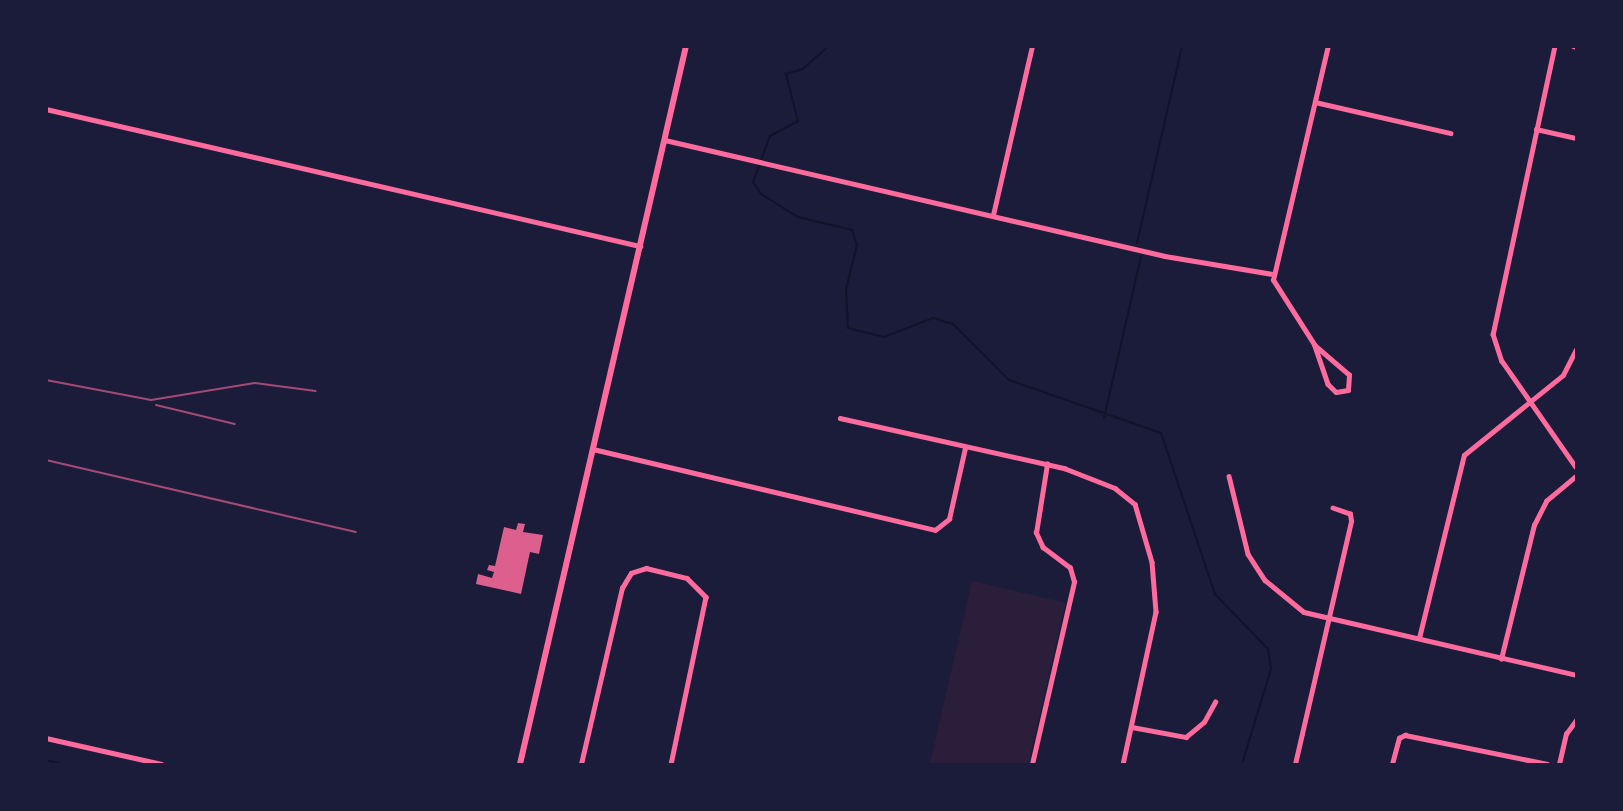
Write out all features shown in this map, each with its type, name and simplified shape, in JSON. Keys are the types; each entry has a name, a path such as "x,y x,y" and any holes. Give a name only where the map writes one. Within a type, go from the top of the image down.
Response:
{"main road":[{"path":"520,765 686,46"}],"street":[{"path":"993,215 1032,46"},
{"path":"1315,346 1328,384 1336,392 1348,390 1348,375 1315,346 1274,285 1273,274 1328,46"},
{"path":"1555,46 1492,324 1497,352 1576,467"},
{"path":"1315,102 1450,133"},
{"path":"46,109 640,246"},
{"path":"1536,129 1576,138"},
{"path":"665,140 1250,274 1273,274"},
{"path":"1419,638 1458,467 1473,443 1563,375 1576,350"},
{"path":"840,418 965,448 1047,464 1115,489 1139,513 1152,562 1156,612 1123,765"},
{"path":"593,448 935,530 943,527 965,448"},
{"path":"1032,765 1074,582 1070,568 1043,549 1036,533 1047,464"},
{"path":"1502,658 1534,525 1546,501 1576,476"},
{"path":"1229,477 1242,540 1256,567 1292,605 1329,618 1576,675"},
{"path":"1294,765 1351,521 1346,511 1333,508"},
{"path":"581,765 622,588 635,570 656,569 703,588 705,610 671,765"},
{"path":"1132,727 1186,737 1204,722 1215,702"},
{"path":"1559,765 1566,734 1576,720"},
{"path":"1392,765 1401,736 1547,765"},
{"path":"46,738 161,765"}],"shaded area":[{"path":"972,581 1066,603 1028,764 930,764"}],"building":[{"path":"518,523 525,524 523,532 543,535 539,554 530,552 521,594 476,584 478,574 492,578 494,572 487,570 489,565 495,566 504,527 516,530"}],"waterway":[{"path":"829,46 803,69 786,74 798,121 770,136 753,182 761,194 798,217 852,230 857,245 846,289 848,328 884,337 933,318 953,324 1009,380 1161,433 1215,594 1268,649 1271,669 1242,764"},
{"path":"1137,243 1182,46"},
{"path":"1104,418 1141,256"},
{"path":"46,692 46,707"},
{"path":"46,760 62,764"}],"railway":[{"path":"46,380 151,400 255,383 315,391"},
{"path":"156,405 235,424"},
{"path":"46,460 356,532"}]}
